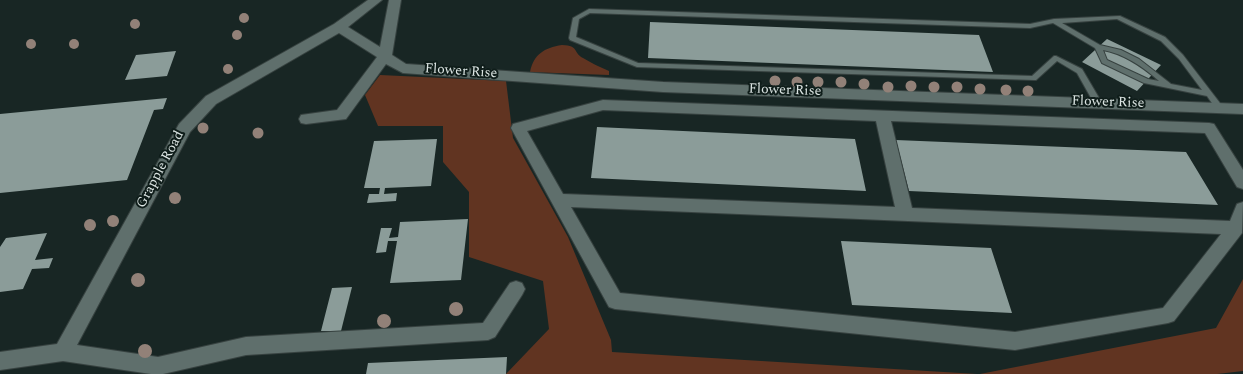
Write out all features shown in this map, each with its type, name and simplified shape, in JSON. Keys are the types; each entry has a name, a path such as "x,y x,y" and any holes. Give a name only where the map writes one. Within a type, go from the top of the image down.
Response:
{"street":[{"name":"Grapple Road","path":"63,352 184,128 211,100 339,27 376,0"},
{"path":"306,119 341,115 385,56 395,0"},
{"name":"Flower Rise","path":"339,27 403,68 663,87 1098,103 1212,103 1243,109"},
{"path":"1212,103 1209,128 1243,183"},
{"path":"1209,128 603,105 518,128 615,302 1014,341 1168,316 1236,228 1243,209"},
{"path":"882,116 905,214"},
{"path":"558,200 1236,228"},
{"path":"0,361 63,352 158,366 246,346 488,331 516,289"}],"lane":[{"path":"1098,103 1080,71 1056,58 1034,78 637,65 572,38 576,18 589,11 1030,26 1054,21 1118,17 1163,39 1181,57 1212,103"},
{"path":"1054,21 1098,47 1112,48 1146,65 1170,87"},
{"path":"1098,47 1104,61 1146,82 1170,87 1212,103"}],"shaded area":[{"path":"562,45 574,48 583,58 609,71 609,75 530,72 537,56 545,50"},
{"path":"380,75 506,81 513,138 568,237 611,340 612,352 977,374 506,374 549,329 543,281 469,257 469,192 443,162 443,126 378,126 365,95"},
{"path":"1243,279 1243,371 1217,374 980,374 1216,328"}],"building":[{"path":"650,22 979,35 993,72 648,58"},
{"path":"1107,39 1161,65 1137,91 1082,62"},
{"path":"176,51 167,76 125,80 136,55"},
{"path":"167,98 163,109 154,110 127,180 0,193 0,114"},
{"path":"597,127 855,139 866,191 591,178"},
{"path":"437,139 431,186 385,188 384,194 397,193 396,201 367,203 369,194 379,194 380,188 364,188 374,141"},
{"path":"896,140 1186,152 1218,205 909,191"},
{"path":"468,219 461,280 390,283 397,241 388,241 386,252 376,253 381,228 392,228 389,238 398,237 400,222"},
{"path":"47,233 35,260 53,258 49,268 32,269 23,289 0,292 0,247 6,238"},
{"path":"841,241 991,248 1012,313 852,305"},
{"path":"352,287 341,331 321,331 332,288"},
{"path":"507,357 506,374 366,374 368,363"}]}
